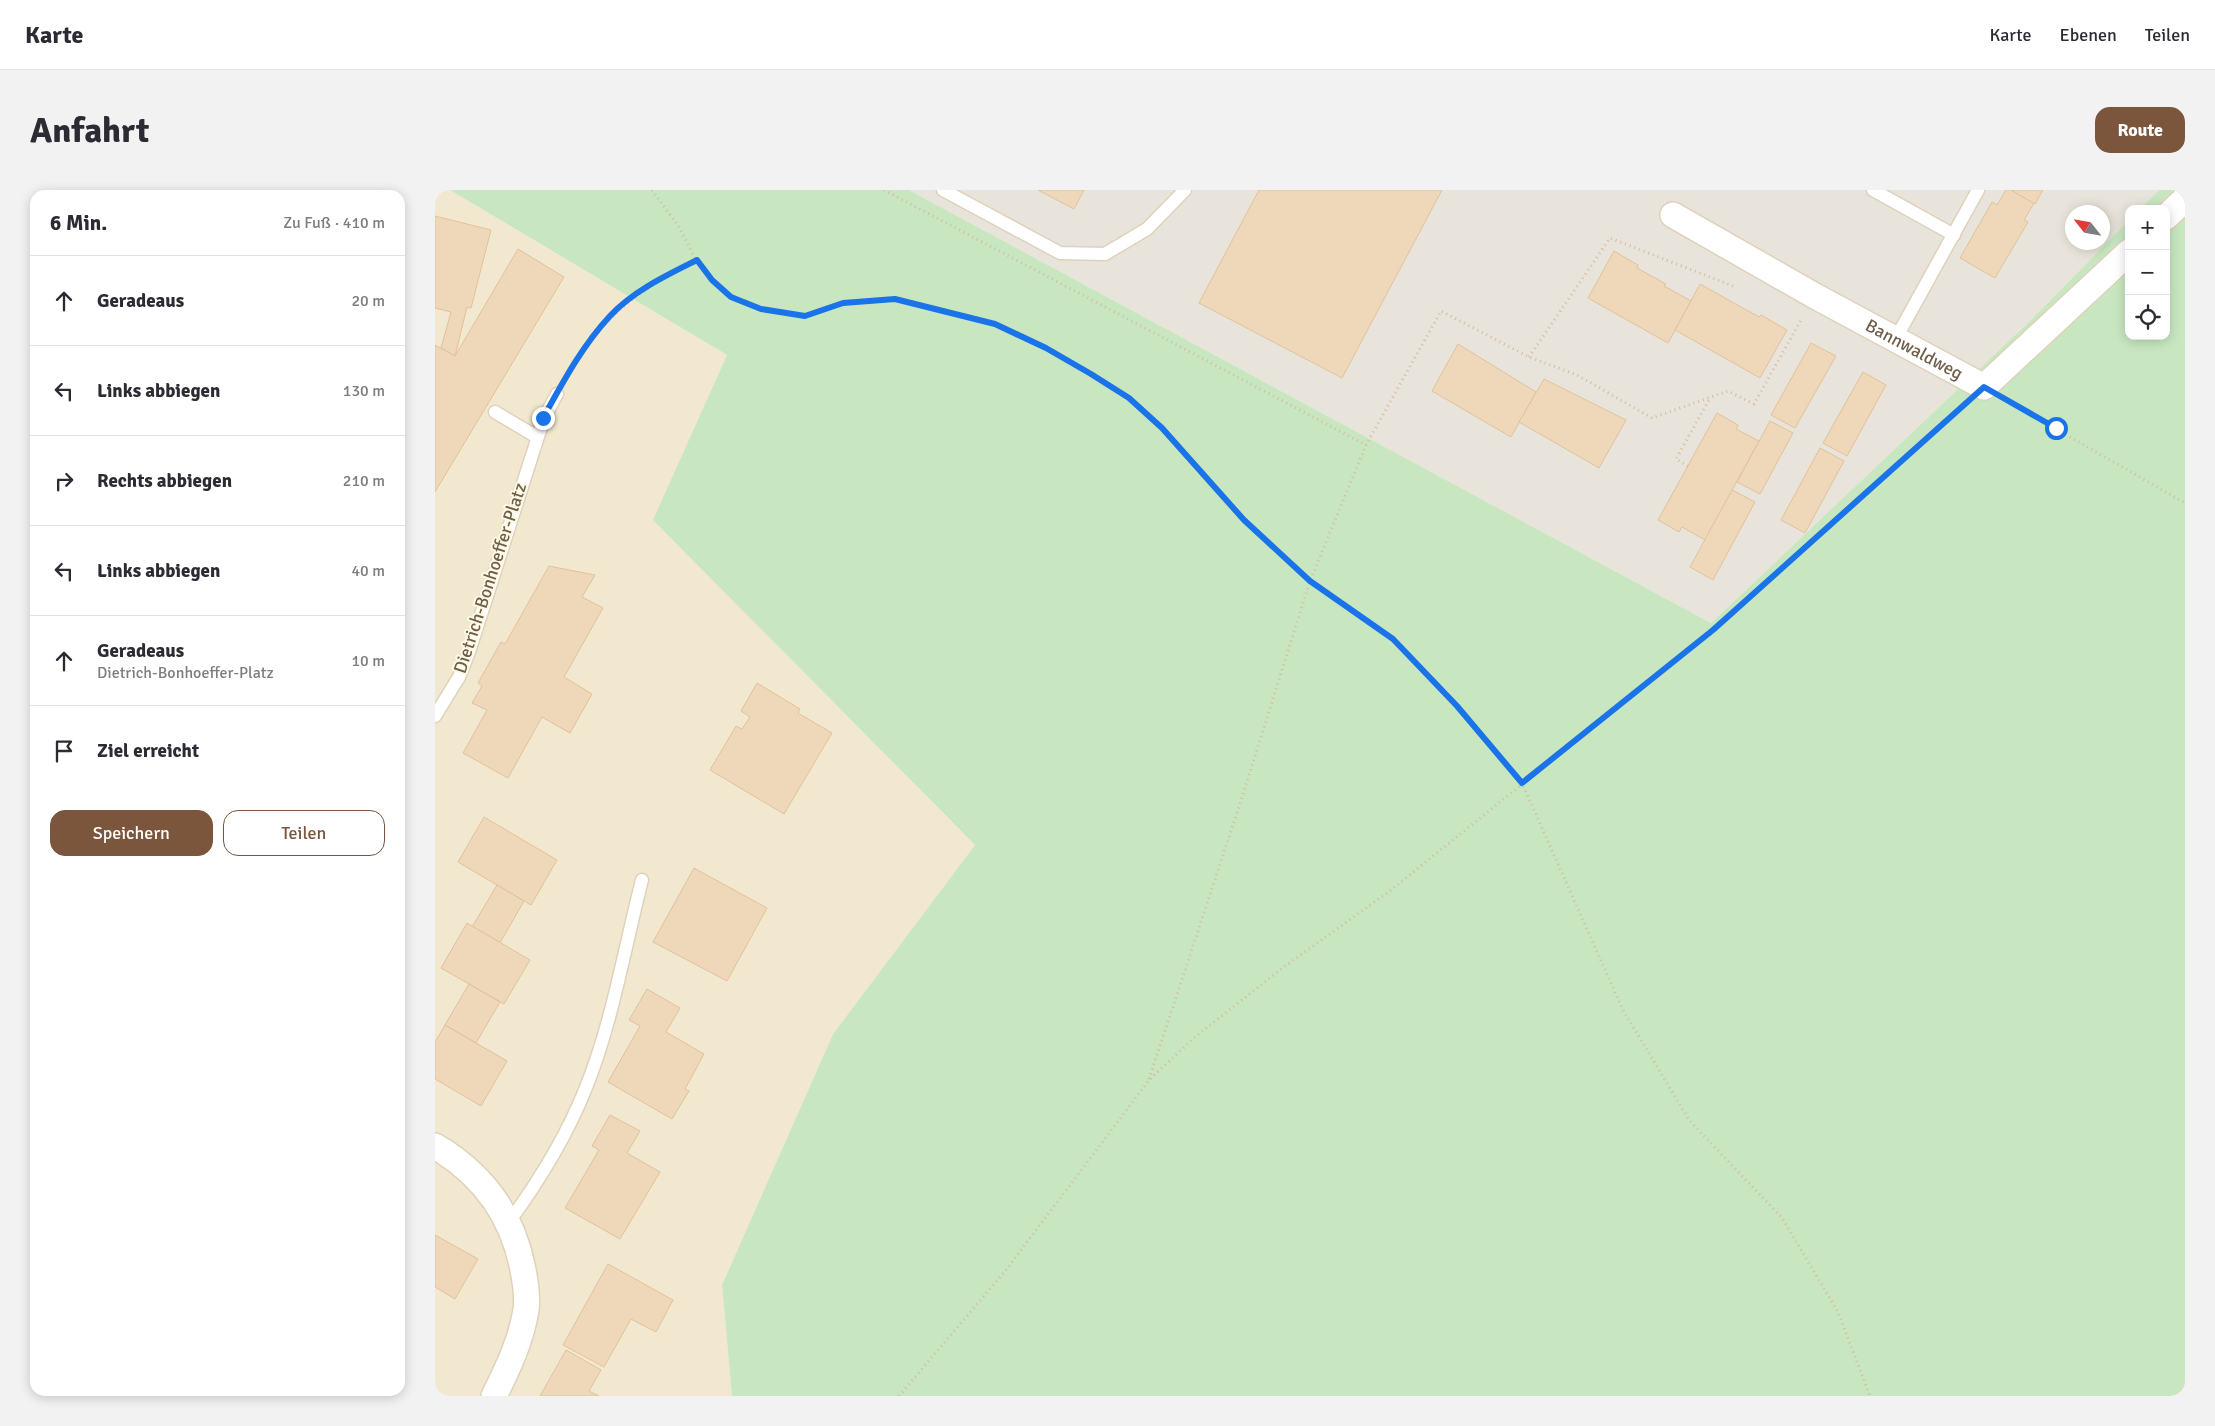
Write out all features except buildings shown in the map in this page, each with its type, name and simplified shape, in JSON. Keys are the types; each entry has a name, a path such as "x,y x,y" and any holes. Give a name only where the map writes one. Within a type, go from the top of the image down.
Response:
{"street":[{"path":"2170,213 2185,199"},
{"name":"Bannwaldweg","path":"1673,214 1815,296 1984,387 2125,256"},
{"path":"435,1146 471,1171 491,1193 509,1222 519,1252 525,1279 526,1308 520,1336 494,1396"}],"lane":[{"path":"943,190 1060,253 1105,254 1147,229 1185,190"},
{"path":"1873,190 1954,235"},
{"path":"1895,340 1978,190"},
{"name":"Dietrich-Bonhoeffer-Platz","path":"435,716 459,677 469,652 543,418 557,394"},
{"path":"495,412 537,437"},
{"path":"509,1222 534,1187 557,1148 585,1089 602,1038 642,880"}],"path":[{"path":"652,190 679,228 697,260 712,280 731,297 761,309 805,316 843,303 895,299 995,324 1046,348 1129,398 1162,428 1244,520 1310,581 1393,639 1457,706 1522,783 1623,1010 1689,1120 1783,1218 1838,1312 1870,1396"},
{"path":"884,190 1153,335 1366,445"},
{"path":"1529,357 1610,238 1739,288"},
{"path":"557,394 577,357 611,315 655,282 697,260"},
{"path":"1149,1080 1238,810 1310,581 1366,445 1441,311 1529,357 1577,375 1652,418 1729,391 1754,404 1815,296"},
{"path":"1793,317 1801,321"},
{"path":"899,1396 1006,1270 1149,1080 1196,1036 1284,967 1391,890 1713,630 1984,387 2185,503"},
{"path":"1688,466 1676,459 1709,398"}],"shaded area":[{"path":"435,190 450,190 727,355 654,520 975,845 833,1034 722,1285 732,1396 435,1396"},
{"path":"909,190 2159,190 2144,205 2125,205 2125,224 2110,239 2110,205 2065,205 2065,250 2100,250 2033,318 1711,623"}],"green space":[{"path":"450,190 909,190 1711,623 2033,318 2100,250 2110,250 2110,239 2125,224 2125,340 2170,340 2170,205 2144,205 2159,190 2185,190 2185,1396 732,1396 722,1285 833,1034 975,845 653,520 727,355"}],"route":[{"path":"543,418 577,357 611,315 655,282 697,260 712,280 731,297 761,309 805,316 843,303 895,299 995,324 1046,348 1129,398 1162,428 1244,520 1310,581 1393,639 1457,706 1522,783 1713,630 1984,387 2056,428"}]}
